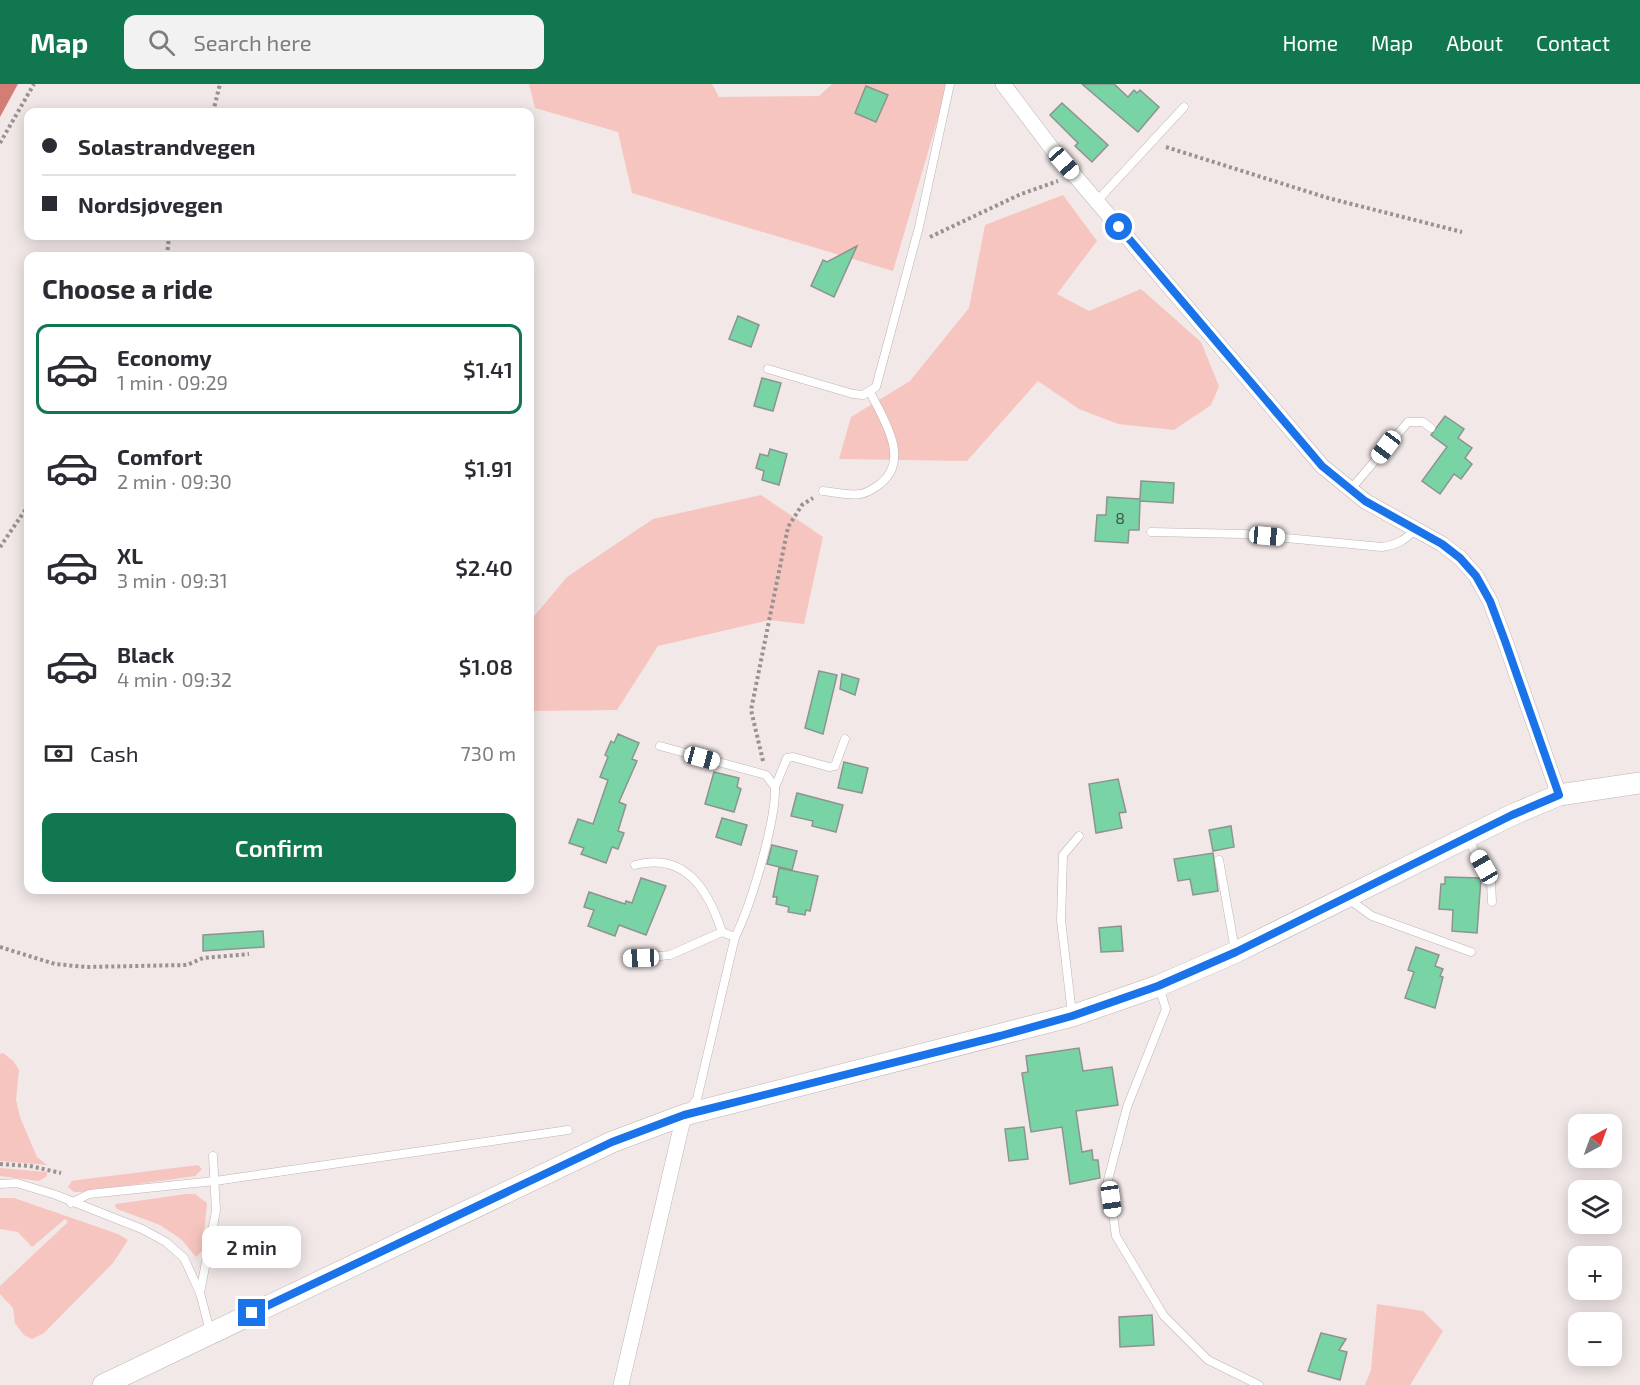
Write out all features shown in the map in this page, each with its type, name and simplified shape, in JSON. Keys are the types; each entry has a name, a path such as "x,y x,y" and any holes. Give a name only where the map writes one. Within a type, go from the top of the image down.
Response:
{"street":[{"path":"1003,84 1053,150 1227,351 1322,466 1350,490 1416,528 1460,558 1476,576 1490,601 1559,795"},
{"path":"103,1385 612,1142 684,1115 1072,1016 1158,986 1236,952 1467,837 1559,795 1640,783"},
{"path":"621,1385 684,1115"}],"lane":[{"path":"768,369 853,394 870,392 876,387 914,246 950,84"},
{"path":"1097,201 1184,106"},
{"path":"823,491 860,495 872,490 886,479 893,469 896,456 891,439 870,392"},
{"path":"1350,490 1408,422 1423,422 1431,429"},
{"path":"1151,532 1244,534 1382,547 1406,540 1416,528"},
{"path":"684,1115 697,1099 735,937 745,916 762,858 775,787 787,758 793,757 829,767 835,766 845,739"},
{"path":"660,746 766,775 775,787"},
{"path":"1072,1016 1060,920 1063,855 1079,836"},
{"path":"1467,837 1488,874 1492,902"},
{"path":"635,865 654,860 668,862 681,868 706,896 716,912 722,932"},
{"path":"1219,860 1236,952"},
{"path":"1346,898 1372,916 1471,952"},
{"path":"628,958 670,955 722,932 735,937"},
{"path":"1158,986 1166,1009 1127,1107 1108,1180 1116,1236 1164,1316 1208,1360 1259,1385"},
{"path":"71,1203 89,1194 216,1181 568,1130"},
{"path":"201,1293 216,1211 213,1156"},
{"path":"0,1184 17,1183 142,1229 166,1242 184,1258 201,1293 211,1332"}],"path":[{"path":"0,143 34,84"},
{"path":"214,108 220,84"},
{"path":"1152,142 1328,198 1462,232"},
{"path":"914,246 1021,194 1049,184"},
{"path":"766,775 751,710 783,550 788,527 802,506 823,491"},
{"path":"0,547 24,512"},
{"path":"0,947 55,964 86,968 187,965 203,958 249,954"},
{"path":"0,1164 30,1166 62,1173"}],"shaded area":[{"path":"0,84 18,84 0,117"},
{"path":"529,84 712,84 719,97 819,96 832,84 948,84 893,271 632,193 618,132 535,108"},
{"path":"1063,195 1097,241 1057,294 1089,311 1141,289 1201,342 1219,386 1211,405 1174,430 1118,424 1079,409 1038,381 967,461 839,459 851,417 910,381 969,308 985,225"},
{"path":"761,495 823,537 804,624 769,620 658,646 617,710 534,711 534,616 567,577 653,519"},
{"path":"3,1053 19,1070 16,1100 20,1117 37,1157 47,1165 0,1161 0,1054"},
{"path":"198,1165 202,1169 195,1176 82,1192 74,1192 68,1187 72,1181"},
{"path":"0,1168 47,1172 47,1176 39,1181 0,1176"},
{"path":"195,1194 207,1203 202,1251 196,1257 181,1239 160,1225 117,1209 115,1206 116,1204"},
{"path":"0,1198 14,1198 118,1234 128,1240 113,1263 44,1333 32,1339 24,1335 15,1323 13,1308 0,1294 0,1286 68,1222 65,1219 32,1247 18,1232 0,1229"},
{"path":"1377,1304 1423,1311 1443,1331 1410,1385 1365,1385 1371,1370"}],"building":[{"path":"1082,84 1114,84 1128,97 1134,90 1137,93 1140,90 1159,107 1138,132"},
{"path":"866,86 888,95 876,122 855,113"},
{"path":"1062,103 1108,145 1092,162 1075,146 1078,143 1050,115"},
{"path":"857,246 834,297 811,286 823,260 827,262"},
{"path":"738,316 759,325 751,347 729,339"},
{"path":"762,378 781,383 773,411 754,406"},
{"path":"1445,416 1464,429 1458,438 1472,448 1465,458 1472,464 1461,479 1454,474 1440,494 1422,481 1447,447 1431,435"},
{"path":"770,449 787,454 779,485 762,480 764,471 756,468 760,454 768,456"},
{"path":"1141,481 1174,483 1173,503 1140,501 1139,530 1129,530 1128,543 1095,541 1097,515 1106,515 1107,497 1140,499"},
{"path":"819,671 837,675 823,734 805,728"},
{"path":"842,674 859,679 855,695 840,689"},
{"path":"618,734 639,743 632,759 637,761 619,802 626,805 618,831 624,833 618,849 612,847 606,863 581,854 584,848 569,843 578,819 593,824 608,780 600,777 608,757 605,755 611,741 614,743"},
{"path":"844,762 868,768 862,793 838,788"},
{"path":"714,772 739,778 737,787 741,789 734,812 705,804"},
{"path":"1118,779 1126,812 1119,813 1122,828 1096,833 1089,784"},
{"path":"797,793 843,805 836,832 812,826 813,821 791,816"},
{"path":"722,818 747,825 741,845 716,837"},
{"path":"1231,826 1234,847 1213,851 1209,830"},
{"path":"772,845 797,851 792,870 767,864"},
{"path":"1213,853 1218,891 1193,895 1190,879 1178,881 1174,859"},
{"path":"779,868 818,876 810,911 806,910 805,915 788,912 789,907 776,904 777,897 773,897"},
{"path":"1445,877 1481,878 1477,933 1452,931 1453,910 1439,909 1441,884 1445,884"},
{"path":"641,878 666,886 646,935 619,925 615,936 588,926 594,910 584,907 589,892 625,904 626,901 632,903"},
{"path":"1121,926 1123,951 1101,952 1099,928"},
{"path":"263,931 264,947 203,951 203,935"},
{"path":"1416,947 1439,955 1435,966 1443,969 1440,976 1443,977 1435,1008 1405,998 1414,972 1408,970"},
{"path":"1079,1048 1083,1071 1112,1067 1118,1105 1076,1111 1082,1152 1092,1150 1093,1160 1098,1160 1100,1178 1070,1184 1062,1127 1031,1132 1022,1073 1028,1072 1026,1056"},
{"path":"1024,1127 1028,1159 1009,1161 1005,1129"},
{"path":"1152,1315 1154,1345 1120,1347 1119,1317"},
{"path":"1321,1333 1346,1339 1339,1350 1347,1352 1340,1380 1308,1371"}],"route":[{"path":"252,1313 612,1142 684,1115 1000,1036 1072,1016 1158,986 1236,952 1512,815 1559,795 1490,601 1476,576 1460,558 1442,544 1365,501 1322,466 1227,351 1119,227"}]}
